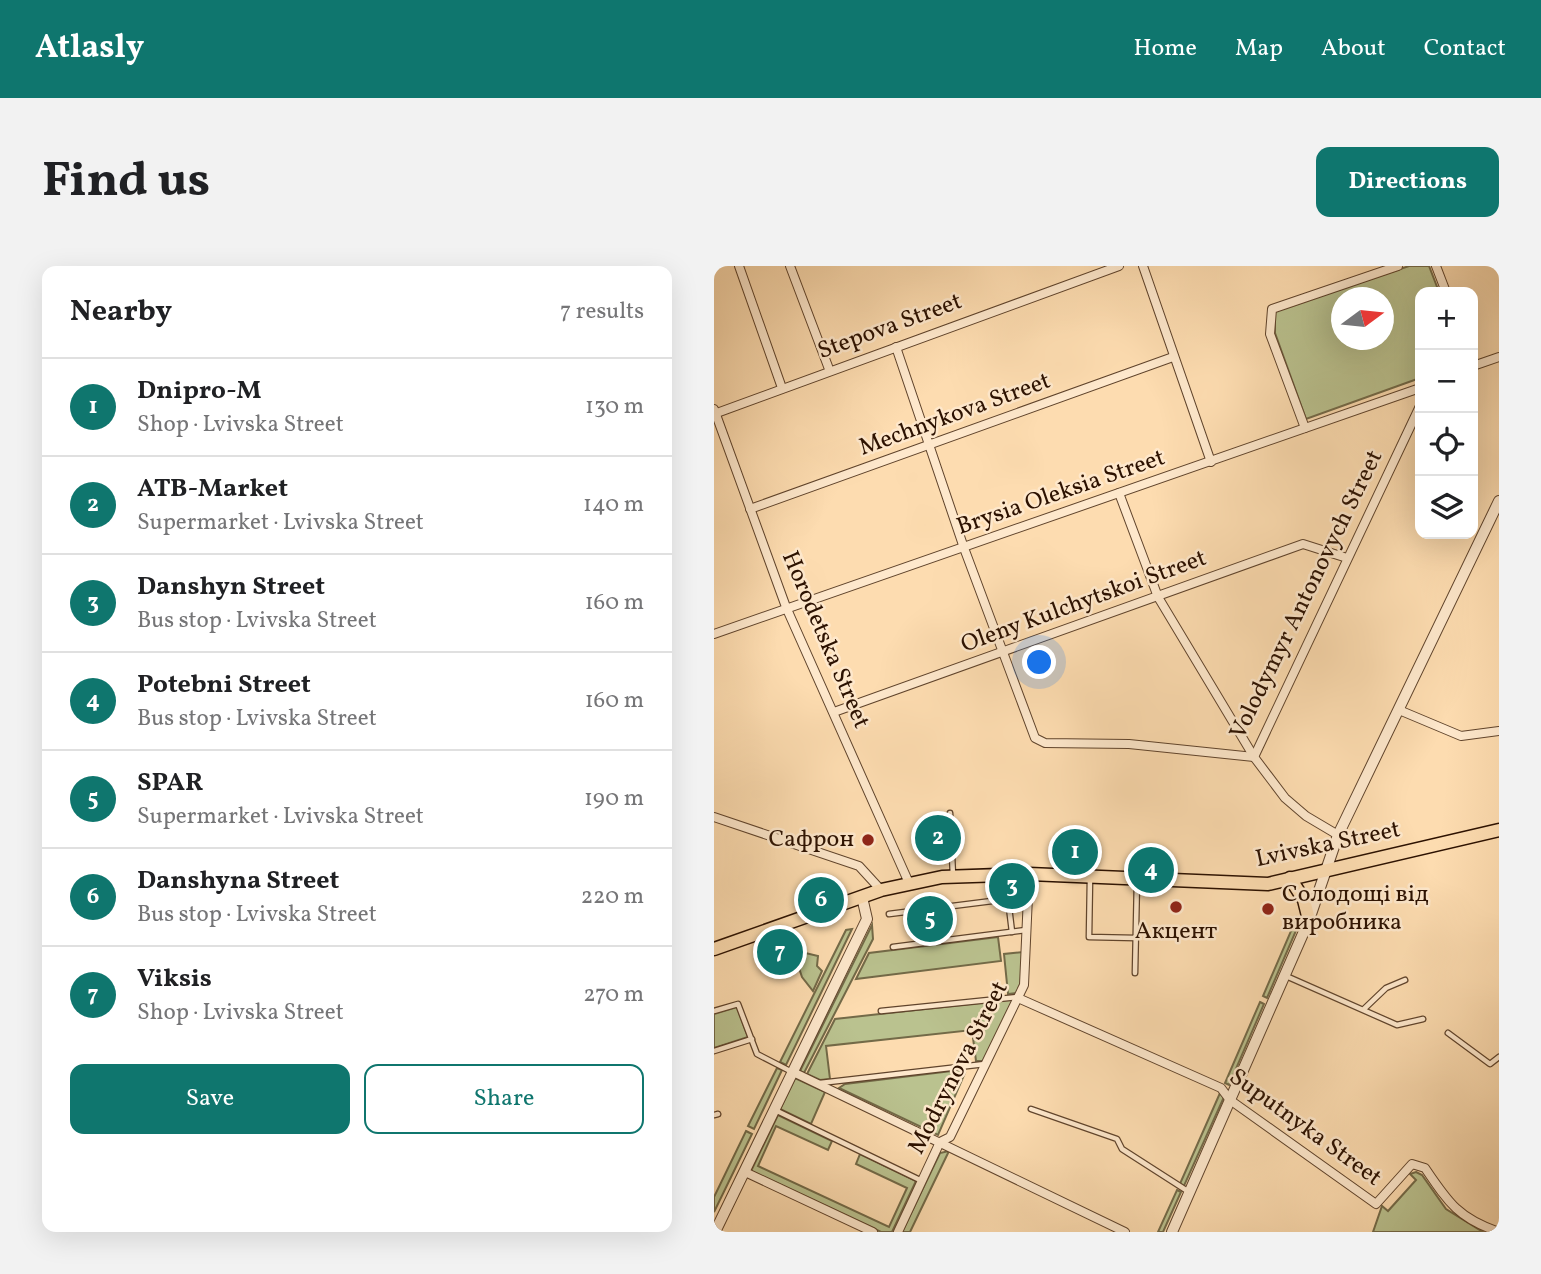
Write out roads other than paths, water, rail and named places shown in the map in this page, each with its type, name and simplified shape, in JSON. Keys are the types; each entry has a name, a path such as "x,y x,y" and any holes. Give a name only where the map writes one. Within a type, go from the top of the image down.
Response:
{"main road":[{"name":"Lvivska Street","path":"714,949 881,890 954,876 1029,874 1268,884 1499,830"},
{"path":"1290,878 1304,900 1309,920"}],"street":[{"path":"738,266 782,388"},
{"path":"790,266 829,369"},
{"name":"Stepova Street","path":"715,412 1119,266"},
{"path":"1143,266 1211,462"},
{"path":"1305,428 1270,334 1272,309 1398,266"},
{"path":"1436,266 1444,287"},
{"path":"896,347 1001,652"},
{"name":"Mechnykova Street","path":"750,509 1173,357"},
{"path":"1478,364 1499,357"},
{"name":"Brysia Oleksia Street","path":"714,634 1415,389"},
{"name":"Horodetska Street","path":"715,412 786,607 909,883"},
{"name":"Volodymyr Antonovych Street","path":"1001,652 1035,738 1045,743 1129,744 1254,757 1417,413"},
{"path":"1119,493 1157,597 1254,757 1285,798 1306,816 1338,835"},
{"path":"1172,1232 1309,920 1338,835 1499,501"},
{"name":"Oleny Kulchytskoi Street","path":"834,712 1303,544 1347,558"},
{"path":"1399,710 1461,736 1499,731"},
{"path":"714,817 859,866 881,890"},
{"name":"Modrynova Street","path":"898,1232 940,1142 950,1137 1024,985 1029,874"},
{"path":"716,1232 867,919 862,897"},
{"name":"Suputnyka Street","path":"1018,998 1221,1088 1230,1100 1376,1204 1412,1164 1425,1168 1450,1205 1481,1226 1499,1232"},
{"path":"793,1072 1125,1232"},
{"path":"745,1172 873,1232"}],"lane":[{"path":"950,813 954,876"},
{"path":"1090,877 1089,937 1136,938"},
{"path":"1135,973 1137,879"},
{"path":"889,914 1008,899 1012,932"},
{"path":"893,947 1027,930"},
{"path":"1285,976 1398,1025 1423,1020"},
{"path":"1363,1009 1386,988 1405,980"},
{"path":"881,1011 1018,998"},
{"path":"714,1011 738,1004 757,1054 793,1072"},
{"path":"1448,1033 1490,1064 1499,1057"},
{"path":"714,1051 752,1039"},
{"path":"817,1084 986,1064"},
{"path":"1031,1109 1117,1139 1122,1149 1190,1193"},
{"path":"775,1110 922,1181"}],"place":[{"name":"ATB-Market","path":"938,838"},
{"name":"Сафрон","path":"868,840"},
{"name":"Dnipro-M","path":"1075,852"},
{"name":"Potebni Street","path":"1151,870"},
{"name":"Danshyn Street","path":"1012,886"},
{"name":"Danshyna Street","path":"821,900"},
{"name":"Акцент","path":"1176,907"},
{"name":"Солодощі від виробника","path":"1268,909"},
{"name":"SPAR","path":"930,919"},
{"name":"Viksis","path":"780,952"}]}
